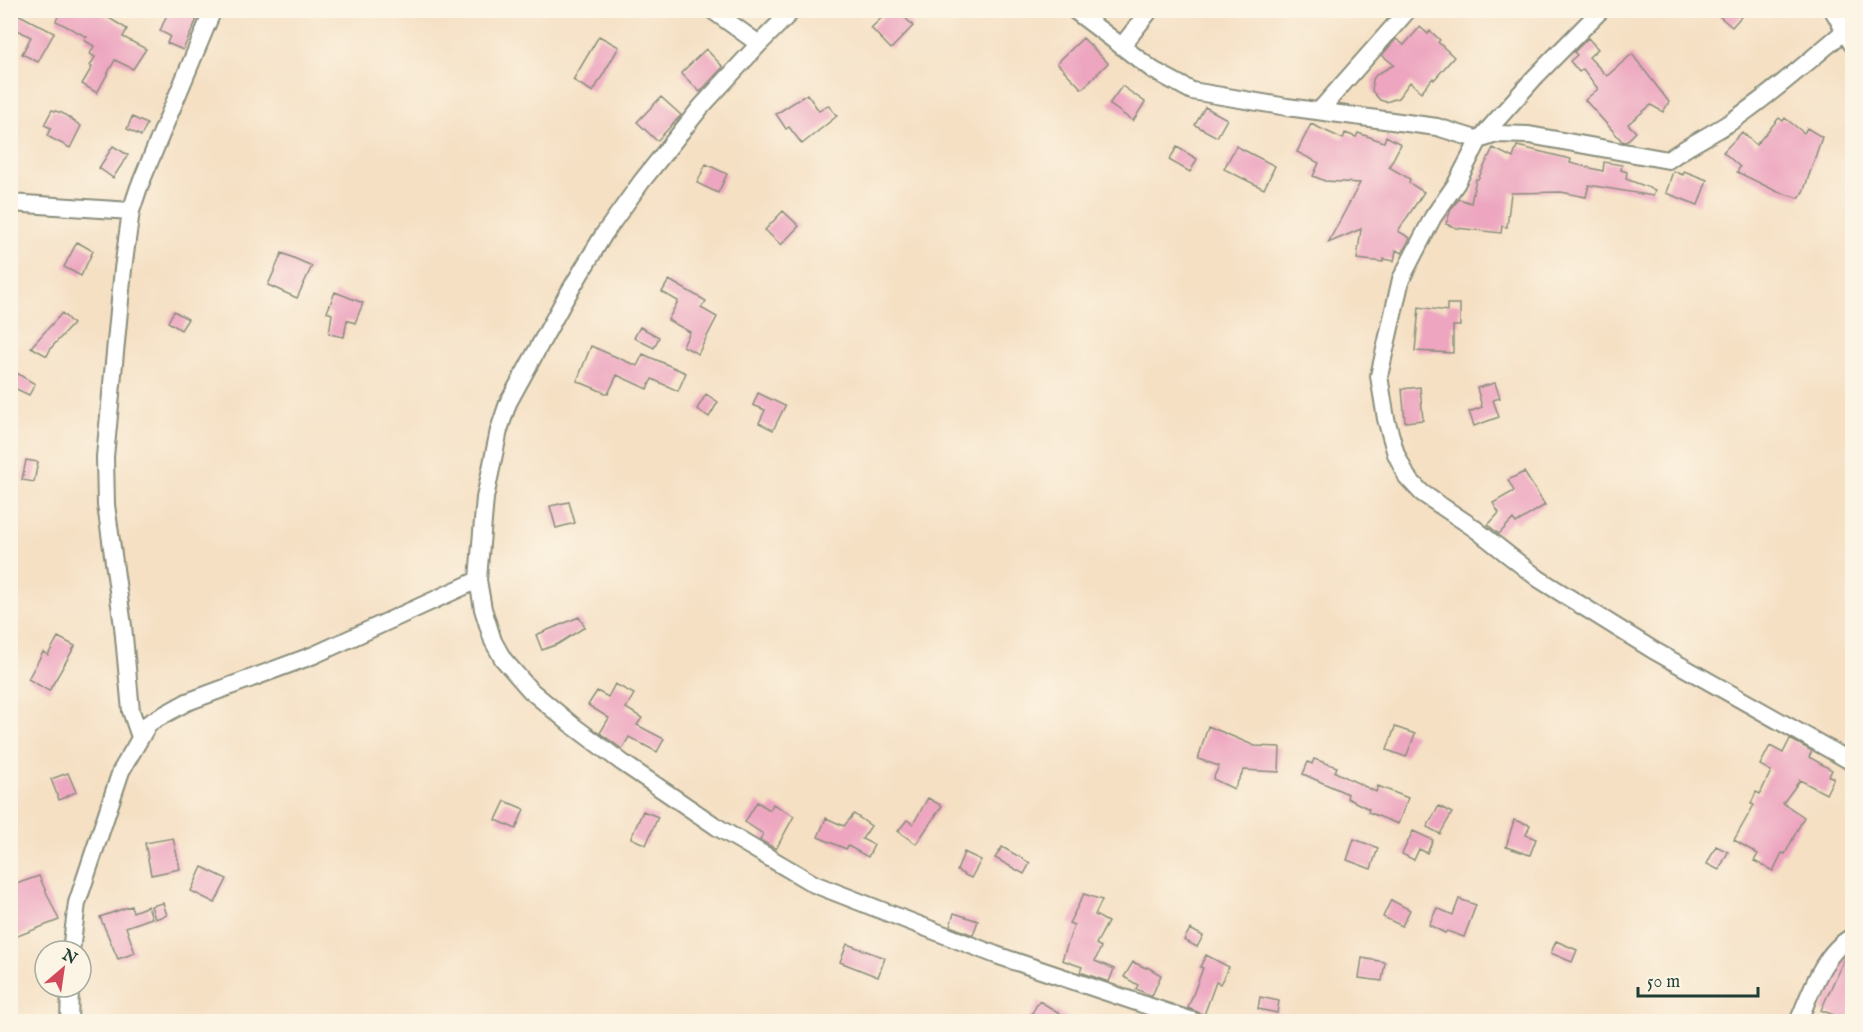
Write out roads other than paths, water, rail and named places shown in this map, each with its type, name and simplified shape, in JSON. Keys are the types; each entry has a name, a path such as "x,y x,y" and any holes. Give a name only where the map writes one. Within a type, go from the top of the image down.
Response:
{"street":[{"path":"140,737 131,711 123,626 106,505 105,457 123,269 131,211 139,187 213,10"},
{"path":"712,10 759,44"},
{"path":"793,10 701,107 603,234 508,403 499,430 485,498 478,580 483,609 493,641 503,659 530,690 572,725 717,827 814,884 996,955 1196,1022"},
{"path":"1074,10 1153,70 1192,91 1437,127 1479,140 1496,134 1529,135 1668,160 1685,147 1731,122 1850,33 1833,10"},
{"path":"1122,46 1150,10"},
{"path":"1319,111 1408,10"},
{"path":"1601,10 1527,86 1479,140 1456,184 1433,217 1401,279 1379,376 1386,419 1396,454 1407,477 1422,493 1474,528 1539,579 1653,650 1852,762"},
{"path":"10,203 131,211"},
{"path":"72,939 77,903 122,771 149,723 187,702 314,655 478,580"},
{"path":"1798,1022 1818,975 1849,942"},
{"path":"69,1022 70,999"}]}
